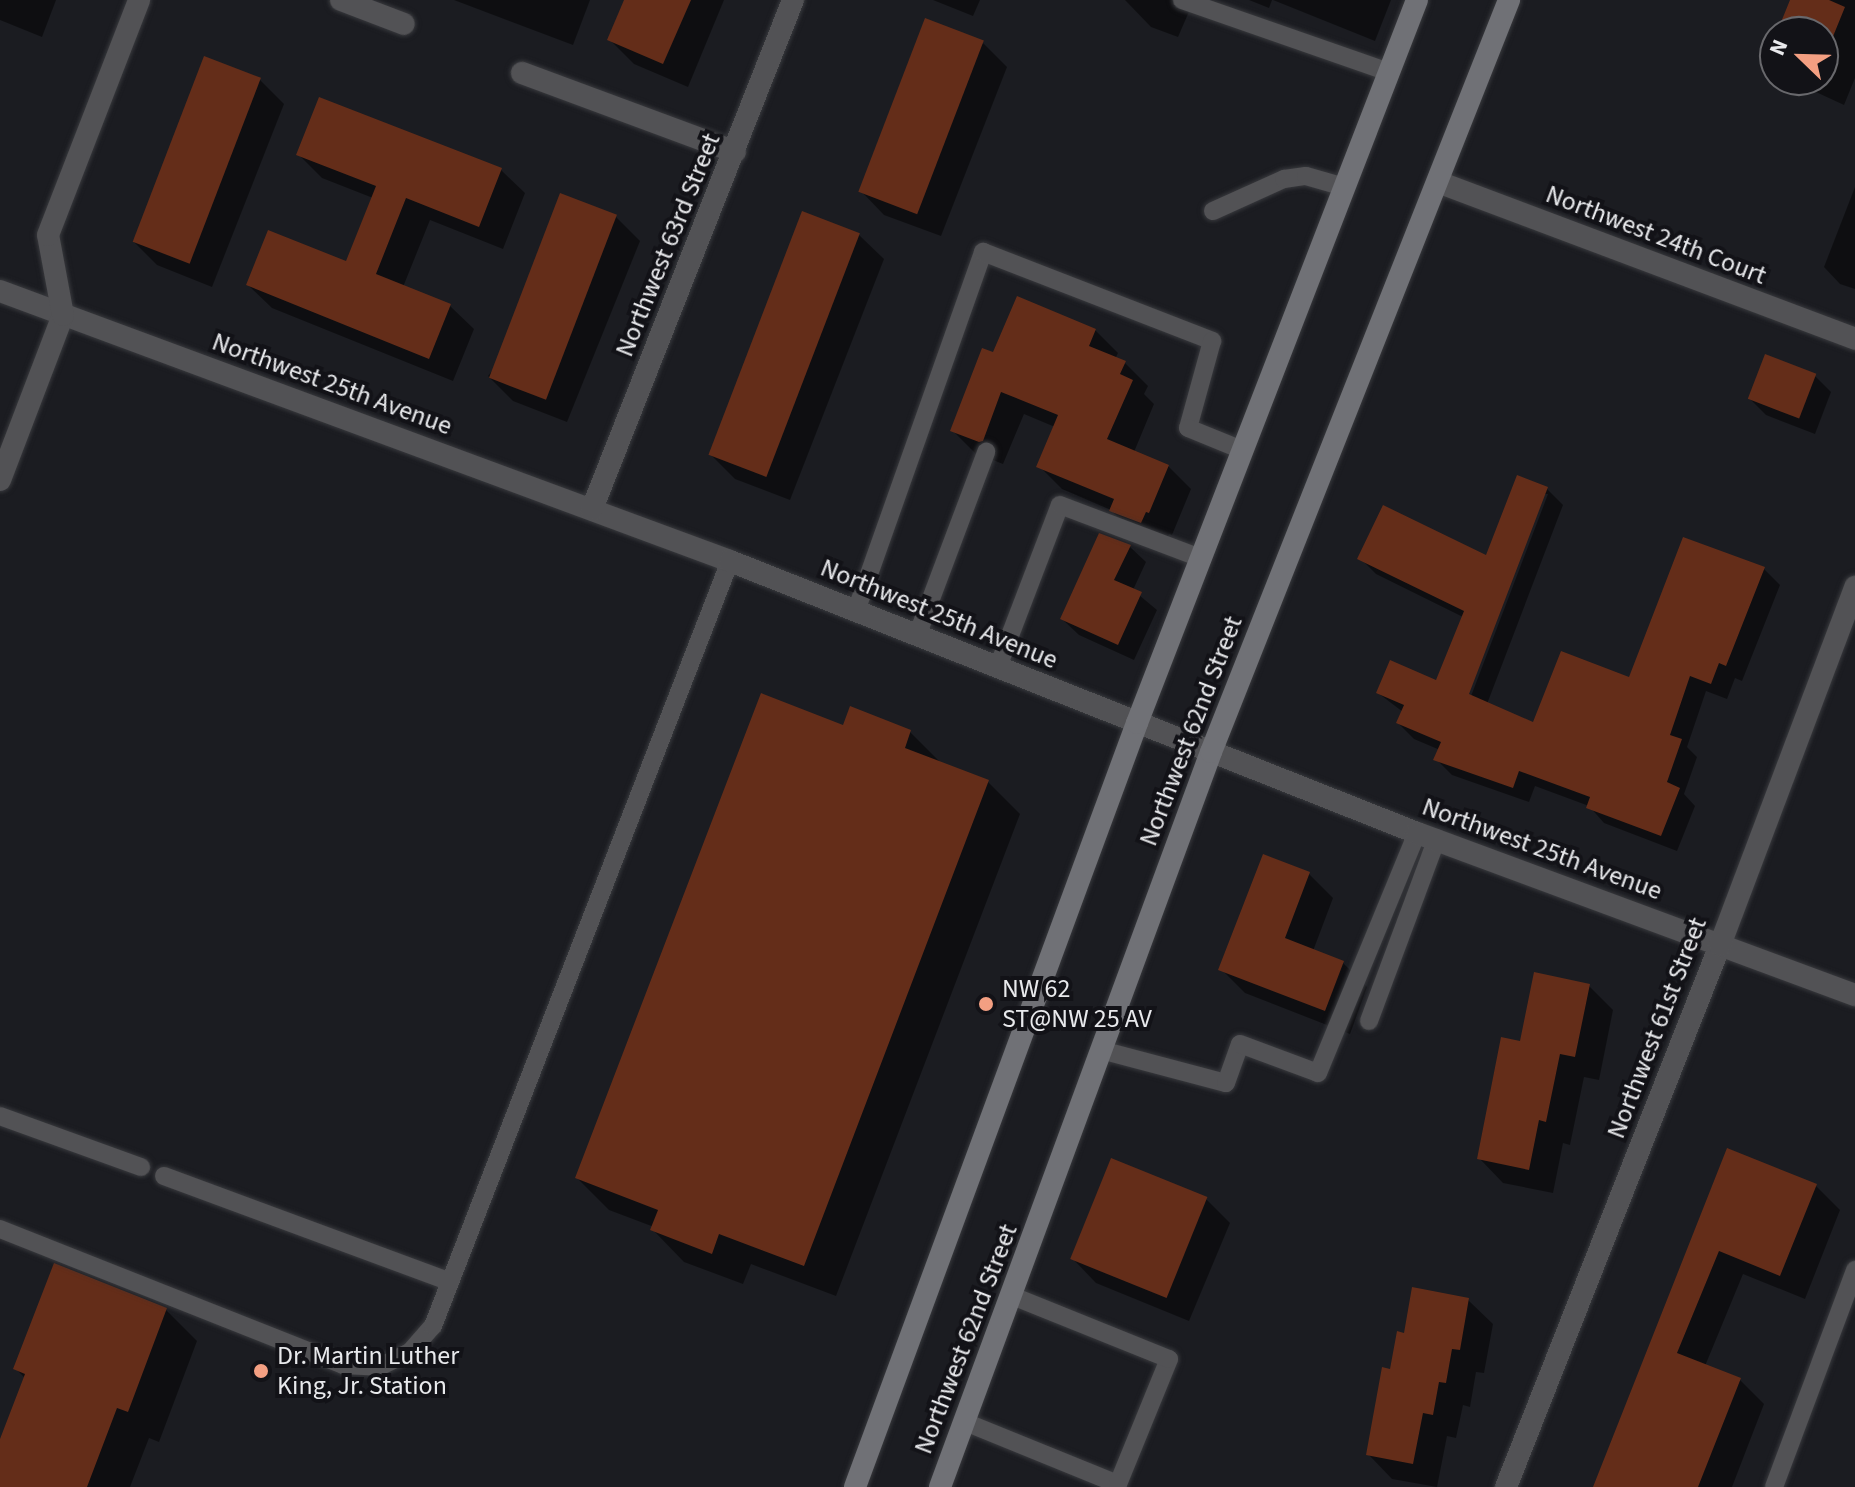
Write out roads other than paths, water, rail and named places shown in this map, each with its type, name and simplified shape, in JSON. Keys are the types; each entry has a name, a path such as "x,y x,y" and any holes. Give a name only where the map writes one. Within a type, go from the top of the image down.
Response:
{"main road":[{"name":"Northwest 62nd Street","path":"855,1487 1137,723 1417,0"},
{"name":"Northwest 62nd Street","path":"940,1487 1211,752 1509,0"}],"street":[{"path":"0,480 63,315 48,235 139,0"},
{"path":"341,0 404,24"},
{"name":"Northwest 63rd Street","path":"592,509 793,0"},
{"path":"522,73 735,152"},
{"name":"Northwest 24th Court","path":"1438,182 1855,339"},
{"name":"Northwest 25th Avenue","path":"0,291 730,561 1211,752 1855,995"},
{"name":"Northwest 61st Street","path":"1506,1487 1720,945 1855,587"}],"lane":[{"path":"1182,0 1389,72"},
{"path":"1213,211 1284,179 1306,176 1344,187"},
{"path":"856,611 983,252 1212,341 1188,428 1242,450"},
{"path":"917,636 986,452"},
{"path":"998,667 1060,505 1200,558"},
{"path":"0,1229 343,1365 379,1367 410,1352 433,1326 730,561"},
{"path":"1369,1021 1427,835"},
{"path":"1101,1050 1226,1083 1240,1044 1318,1073 1427,835"},
{"path":"0,1116 141,1167"},
{"path":"164,1176 450,1282"},
{"path":"1774,1487 1855,1270"},
{"path":"965,1422 1118,1484 1169,1359 1012,1296"}],"place":[{"name":"NW 62 ST@NW 25 AV","path":"986,1004"},
{"name":"Dr. Martin Luther King, Jr. Station","path":"261,1371"}]}
